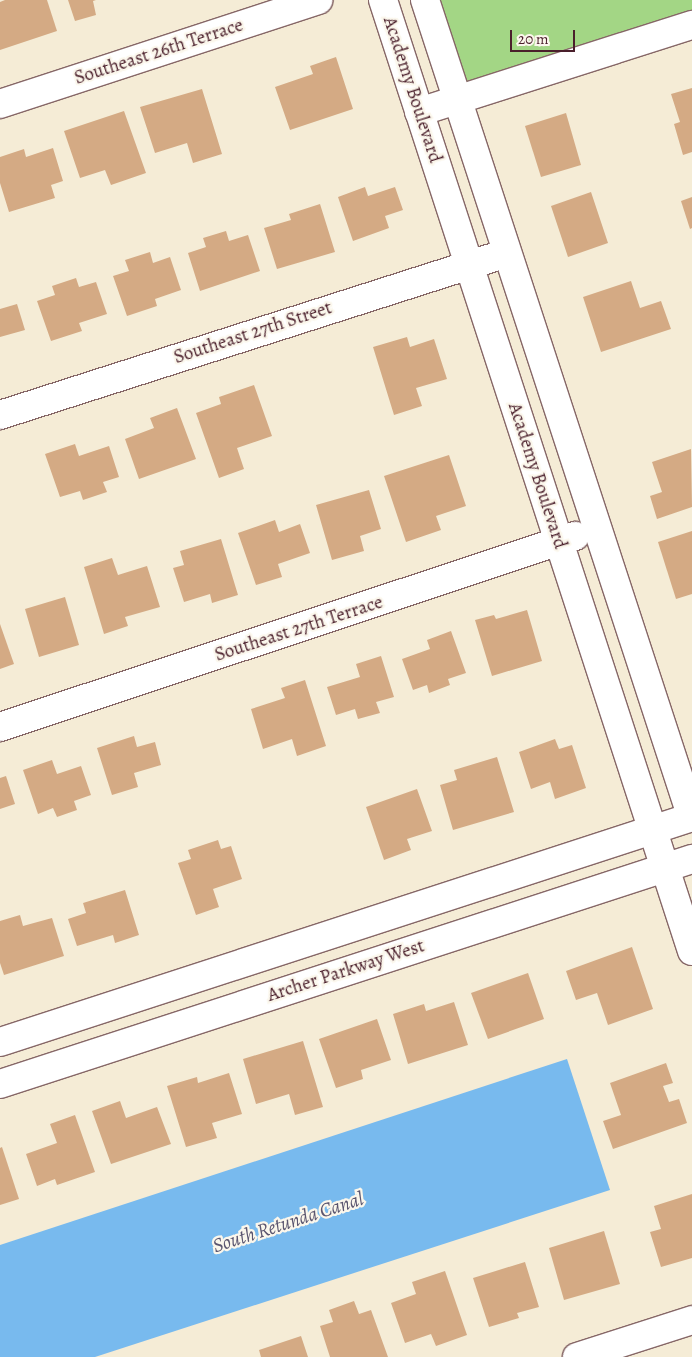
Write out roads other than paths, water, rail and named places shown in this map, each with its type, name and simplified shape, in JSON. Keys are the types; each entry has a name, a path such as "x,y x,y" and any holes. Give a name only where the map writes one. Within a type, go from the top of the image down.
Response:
{"street":[{"name":"Southeast 26th Terrace","path":"0,104 318,0"},
{"name":"Academy Boulevard","path":"383,0 692,951"},
{"path":"424,0 692,818"},
{"path":"420,112 692,25"},
{"name":"Southeast 27th Street","path":"0,415 468,263 507,253"},
{"name":"Southeast 27th Terrace","path":"0,727 597,528"},
{"name":"Archer Parkway West","path":"0,1042 692,818"},
{"name":"Archer Parkway West","path":"0,1084 692,859"},
{"path":"577,1357 692,1320"}],"water":[{"name":"South Retunda Canal","path":"567,1059 610,1190 95,1357 0,1357 0,1245"}]}
